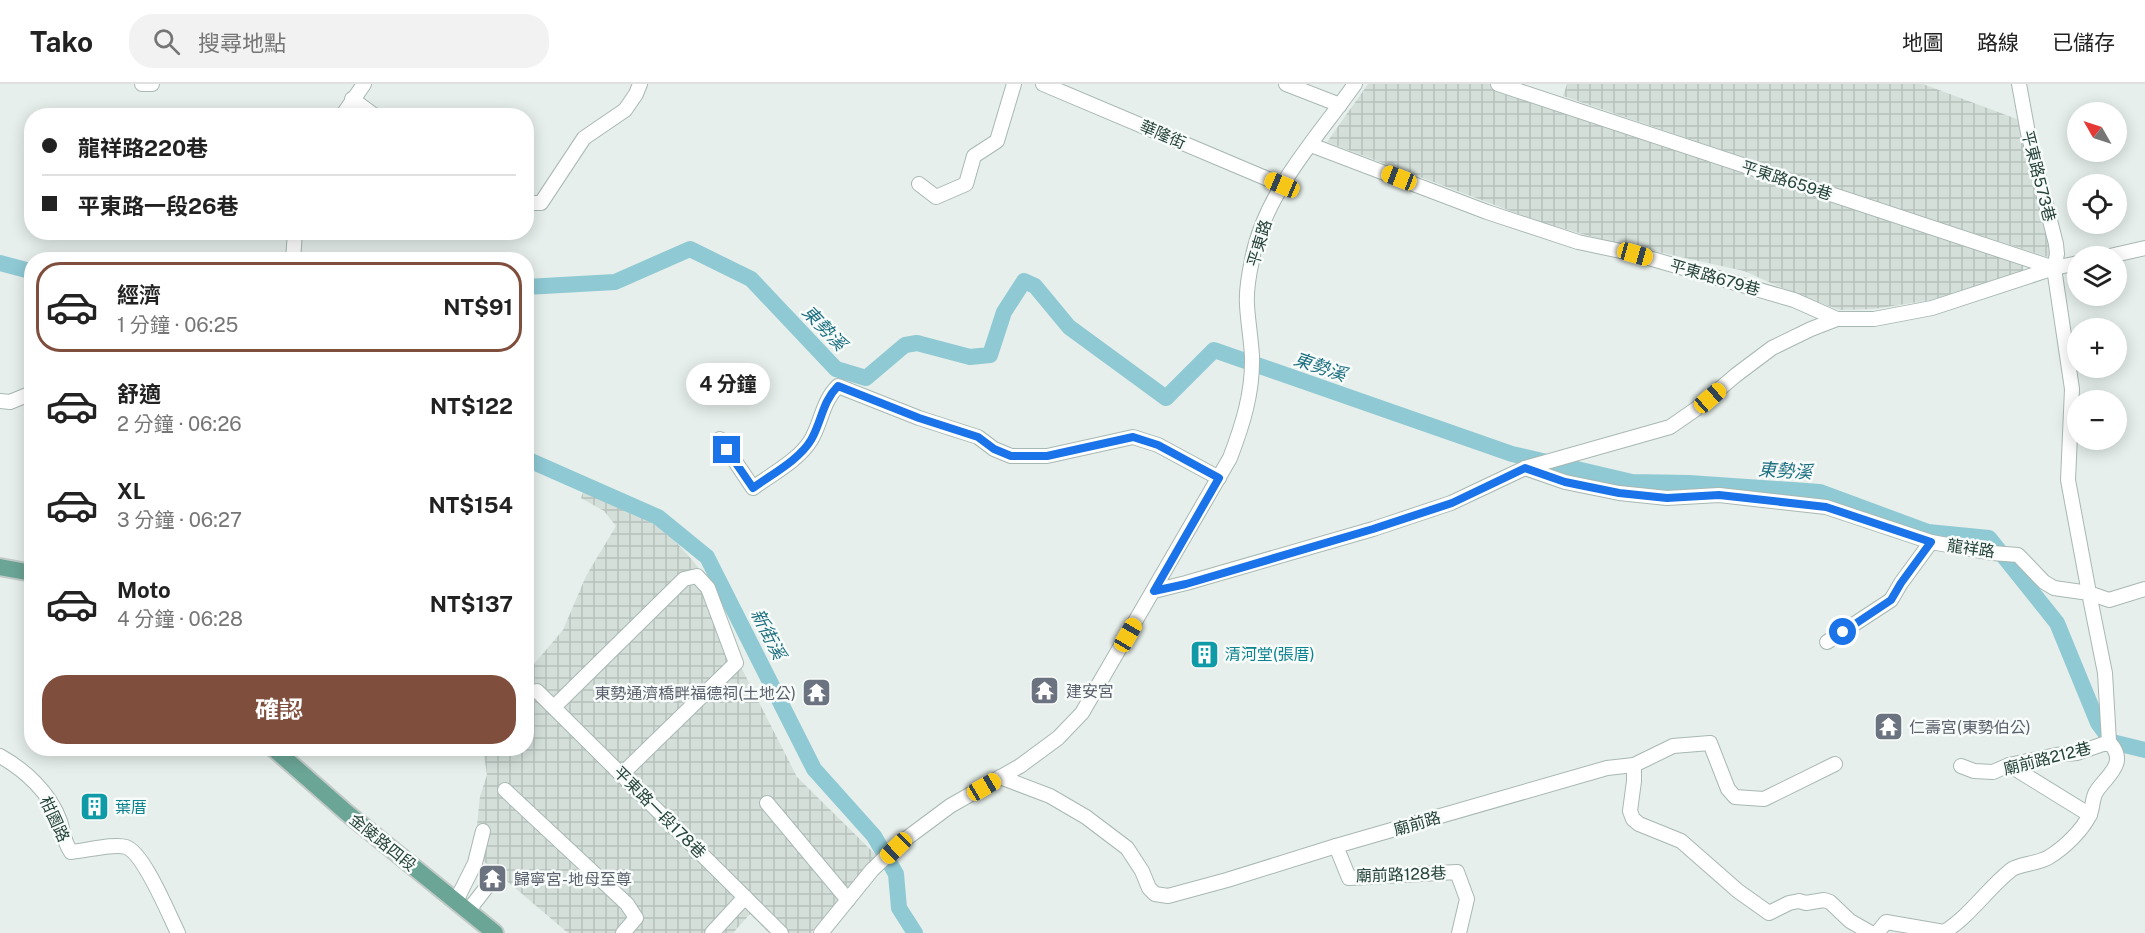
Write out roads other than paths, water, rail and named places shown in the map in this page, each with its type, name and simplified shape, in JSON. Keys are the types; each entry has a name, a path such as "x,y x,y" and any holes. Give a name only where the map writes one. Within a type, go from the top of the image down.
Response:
{"main road":[{"path":"0,567 24,572"},
{"name":"金陵路四段","path":"282,756 347,813 495,933"}],"street":[{"path":"142,84 152,84"},
{"path":"347,108 364,84"},
{"path":"534,203 541,203 584,138 625,110 640,84"},
{"path":"919,184 936,197 966,184 974,156 997,141 1014,84"},
{"name":"華隆街","path":"1043,84 1282,185"},
{"name":"平東路","path":"821,933 872,870 899,844 950,806 1020,766 1058,738 1082,713 1230,458 1242,426 1250,394 1252,357 1247,303 1252,259 1263,224 1282,185 1355,84"},
{"name":"平東路659巷","path":"1498,84 2054,268"},
{"name":"平東路573巷","path":"2019,84 2028,133 2056,244 2057,254 2054,268 2072,389 2068,480 2105,674 2109,738"},
{"path":"1292,85 1340,105"},
{"path":"352,99 364,108"},
{"name":"平東路679巷","path":"1311,145 1578,242 1635,254 1794,300 1837,319 1874,319 1932,308 2054,268"},
{"path":"2127,252 2145,248"},
{"path":"2054,268 2067,265"},
{"path":"1154,591 1186,584 1452,503 1525,468 1670,427 1772,348 1837,319"},
{"path":"720,439 753,488 801,453 811,440 829,395 838,386 919,418 978,437 994,449 1011,456 1047,456 1133,437 1158,445 1219,478"},
{"path":"0,401 10,402 24,396"},
{"name":"龍祥路","path":"1525,468 1565,482 1619,493 1667,498 1719,495 1826,507 1931,542 1992,553 2018,555 2044,582 2054,588 2089,593 2109,600 2145,589"},
{"path":"1827,642 1891,600 1931,542"},
{"path":"554,707 684,579 697,576 708,588 736,663 622,774"},
{"name":"平東路一段178巷","path":"537,692 781,933"},
{"name":"廟前路212巷","path":"1877,933 1886,922 1944,932 1956,925 2013,867 2032,865 2048,858 2066,844 2090,815 2095,794 2114,772 2117,760 2116,750 2109,738 2077,753 2009,765 1993,772 1974,771 1961,766"},
{"name":"廟前路","path":"1000,777 1050,796 1103,830 1127,848 1149,888 1155,894 1168,896 1607,768 1634,765 1673,746 1710,743 1728,789 1735,797 1764,799 1835,764"},
{"name":"柑園路","path":"0,756 17,766 47,797 60,821 64,840 71,852 119,846 128,848 138,856 157,886 159,896 178,933"},
{"path":"1634,765 1630,811 1638,824 1681,841 1738,891 1769,913 1790,903 1824,900 1830,902 1850,921 1872,933"},
{"path":"2009,765 2090,815"},
{"path":"505,790 627,904 636,918 623,933"},
{"path":"767,803 848,900"},
{"path":"462,906 483,831"},
{"name":"廟前路128巷","path":"1336,846 1349,878 1400,877 1407,874 1457,872 1467,899 1459,933"},
{"path":"462,906 489,884"},
{"path":"712,933 746,897"}],"waterway":[{"name":"東勢溪","path":"534,287 615,282 690,249 751,279 836,369 866,378 905,345 917,343 970,357 990,355 1004,312 1024,281 1035,286 1069,327 1166,398 1214,350 1512,454 1632,482 1689,483 1820,492 1928,532 1989,538 2057,623 2098,723 2112,742 2145,750"},
{"name":"新街溪","path":"0,263 24,269"},
{"name":"新街溪","path":"534,462 658,517 707,557 814,769 874,836 896,874 899,908 915,933"}],"place":[{"name":"清河堂(張厝)","path":"1204,654"},
{"name":"建安宮","path":"1045,691"},
{"name":"東勢通濟橋畔福德祠(土地公)","path":"817,693"},
{"name":"仁壽宮(東勢伯公)","path":"1888,727"},
{"name":"葉厝","path":"94,807"},
{"name":"歸寧宮-地母至尊","path":"493,879"}]}
